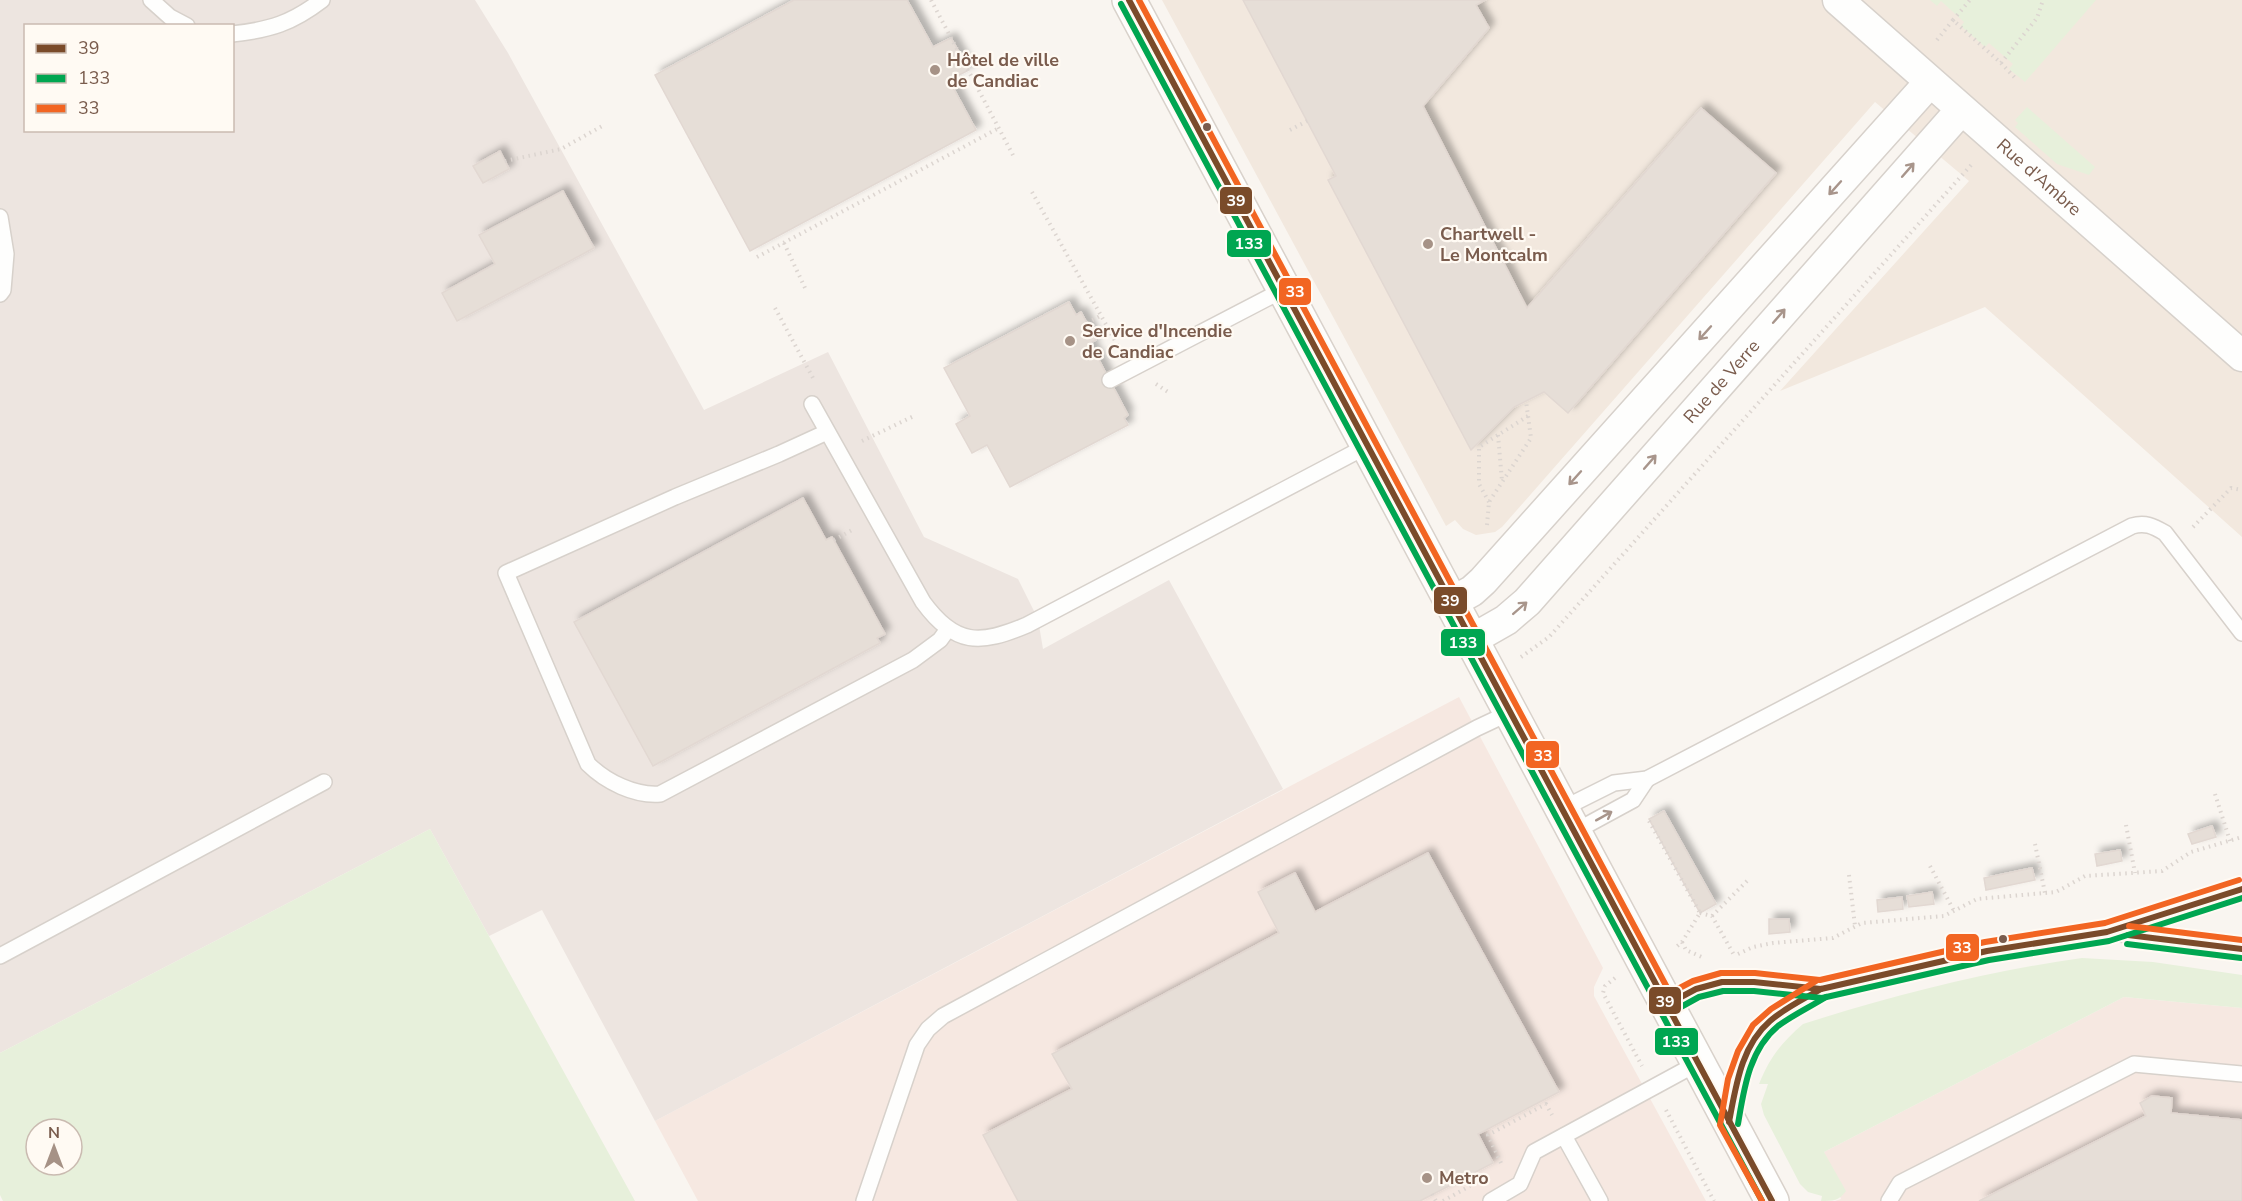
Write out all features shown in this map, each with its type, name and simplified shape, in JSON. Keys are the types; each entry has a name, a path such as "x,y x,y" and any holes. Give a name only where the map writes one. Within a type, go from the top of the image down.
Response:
{"street":[{"path":"1129,0 1772,1201"},
{"name":"Rue d'Ambre","path":"1838,0 2242,356"},
{"path":"1452,602 1467,595 1484,581 1930,82"},
{"name":"Rue de Verre","path":"1471,640 1506,620 1527,602 1961,110"}],"lane":[{"path":"151,0 184,24"},
{"path":"234,34 272,28 303,15 322,0"},
{"path":"0,217 6,254 3,290 0,294"},
{"path":"1110,380 1283,290"},
{"path":"812,404 923,602 934,617 948,629 975,638 990,638 1027,625 1367,446"},
{"path":"827,432 506,573 588,764 621,786 644,795 660,794 913,660 940,640 948,629"},
{"path":"1568,821 1614,783 1647,779 2132,526 2151,525 2164,533 2242,633"},
{"path":"864,1201 917,1045 928,1029 943,1016 1477,728 1511,712"},
{"path":"1568,821 1633,800 1647,779"},
{"path":"0,956 324,782"},
{"path":"1666,1005 1696,989 1722,982 1754,982 1821,989 1996,950 2108,932 2242,889"},
{"path":"2108,932 2242,950"},
{"path":"1729,1122 1741,1067 1752,1042 1770,1021 1821,989"},
{"path":"1491,1201 1520,1184 1534,1152 1698,1063"},
{"path":"1889,1201 1900,1183 2134,1064 2242,1074"},
{"path":"1564,1137 1600,1201"}],"path":[{"path":"931,0 1014,157"},
{"path":"1937,40 1970,0"},
{"path":"2001,63 2037,18 2043,0"},
{"path":"1953,20 2017,80"},
{"path":"1290,130 1307,121"},
{"path":"505,161 561,148 604,125"},
{"path":"757,257 999,128"},
{"path":"1519,658 1549,637 1974,161"},
{"path":"1032,192 1116,342"},
{"path":"784,243 806,291"},
{"path":"775,308 817,386 812,404"},
{"path":"1087,323 1102,315"},
{"path":"1486,531 1489,502 1531,438 1526,401"},
{"path":"838,452 916,415"},
{"path":"1489,502 1479,484 1479,447 1528,417"},
{"path":"1498,434 1502,483"},
{"path":"2175,546 2231,488 2242,490"},
{"path":"2215,794 2230,841"},
{"path":"1648,819 1700,913 1712,916 1734,956"},
{"path":"2126,825 2134,873"},
{"path":"1723,960 1753,947 1773,943 1833,938 1862,923 1944,916 1977,899 2056,892 2085,876 2162,871 2191,852 2242,837"},
{"path":"2034,844 2045,893"},
{"path":"1930,866 1954,911"},
{"path":"1849,875 1855,926"},
{"path":"1712,916 1749,879"},
{"path":"1700,913 1682,942 1686,950 1693,955 1706,959"},
{"path":"1614,978 1605,986 1603,993 1639,1061"},
{"path":"1504,1168 1488,1135 1546,1104"},
{"path":"1663,1105 1714,1201"},
{"path":"1443,1201 1472,1185"},
{"path":"1432,1194 1436,1201"}],"shaded area":[{"path":"0,0 475,0 508,53 704,410 828,352 924,537 1018,579 1038,619 1043,649 1169,580 1283,789 655,1121 542,910 489,936 430,829 0,1053"},
{"path":"1162,0 2242,0 2242,537 1985,307 1780,391 1969,181 1875,102 1502,527 1495,532 1476,535 1463,529 1455,520 1446,526"},
{"path":"1459,697 1603,968 1594,987 1594,996 1706,1201 698,1201 655,1121"},
{"path":"2124,997 2242,1008 2242,1201 1835,1201 1841,1199 1824,1152"}],"green space":[{"path":"1930,0 2096,0 2025,82 2009,69 2013,64 1989,43 1985,47 1961,26 1964,22 1941,1 1937,6"},
{"path":"2027,107 2095,167 2089,175 2057,164 2015,127 2018,123 2015,120"},
{"path":"430,829 635,1201 3,1201 0,1195 0,1053"},
{"path":"2082,958 2153,962 2242,975 2242,1008 2124,997 1824,1152 1846,1191 1838,1199 1821,1201 1822,1196 1808,1192 1800,1184 1764,1115 1761,1104 1768,1084 1759,1084 1777,1051 1803,1024 1941,985"}],"building":[{"path":"794,0 907,0 933,47 951,38 969,70 949,80 976,130 750,251 655,75"},
{"name":"Chartwell - Le Montcalm","path":"1243,0 1485,0 1476,5 1489,28 1423,106 1527,308 1701,108 1776,173 1568,413 1544,392 1514,407 1471,450 1328,180 1336,176"},
{"path":"500,151 509,169 483,183 473,166"},
{"path":"563,191 594,248 457,321 442,293 495,264 479,235"},
{"path":"1069,302 1076,315 1081,312 1096,340 1090,343 1128,415 1124,418 1128,425 1010,487 987,445 972,453 956,424 970,416 944,368"},
{"path":"803,498 826,540 832,537 885,634 877,638 880,643 653,766 574,622"},
{"path":"1664,811 1716,904 1700,913 1649,819"},
{"path":"2212,826 2216,837 2192,844 2188,834"},
{"path":"2120,850 2122,861 2097,866 2095,854"},
{"path":"1428,853 1559,1092 1478,1134 1493,1163 1420,1201 1018,1201 983,1135 1072,1089 1052,1054 1279,933 1258,892 1295,873 1315,912"},
{"path":"2032,868 2035,880 1986,890 1984,878"},
{"path":"1932,892 1934,904 1909,907 1907,896"},
{"path":"1902,897 1903,909 1878,912 1877,900"},
{"path":"1769,919 1789,919 1790,932 1769,934"},
{"path":"2152,1096 2172,1098 2171,1113 2242,1120 2242,1201 1979,1201 2146,1116 2140,1103"}],"transit line":[{"name":"39","path":"1129,0 1772,1201"},
{"name":"33","path":"1139,0 1670,993 1693,981 1721,973 1755,973 1820,980 1985,942 2105,923 2239,880"},
{"name":"133","path":"1121,4 1762,1201"},
{"name":"39","path":"1666,1005 1696,989 1722,982 1754,982 1821,989 1987,951 2107,932 2242,889"},
{"name":"133","path":"1670,1013 1699,997 1723,991 1754,991 1822,998 1989,960 2109,941 2242,898"},
{"name":"33","path":"2129,926 2242,940"},
{"name":"39","path":"2128,935 2242,949"},
{"name":"133","path":"2127,944 2241,958"},
{"name":"33","path":"1762,1201 1720,1125 1728,1079 1738,1051 1753,1025 1771,1009 1816,981"},
{"name":"39","path":"1729,1122 1741,1067 1752,1042 1776,1016 1821,989"},
{"name":"133","path":"1738,1124 1749,1071 1760,1047 1778,1026 1826,997"}],"place":[{"name":"Hôtel de ville de Candiac","path":"935,70"},
{"name":"Chartwell - Le Montcalm","path":"1428,244"},
{"name":"Service d'Incendie de Candiac","path":"1070,341"},
{"name":"Metro","path":"1427,1178"}]}
